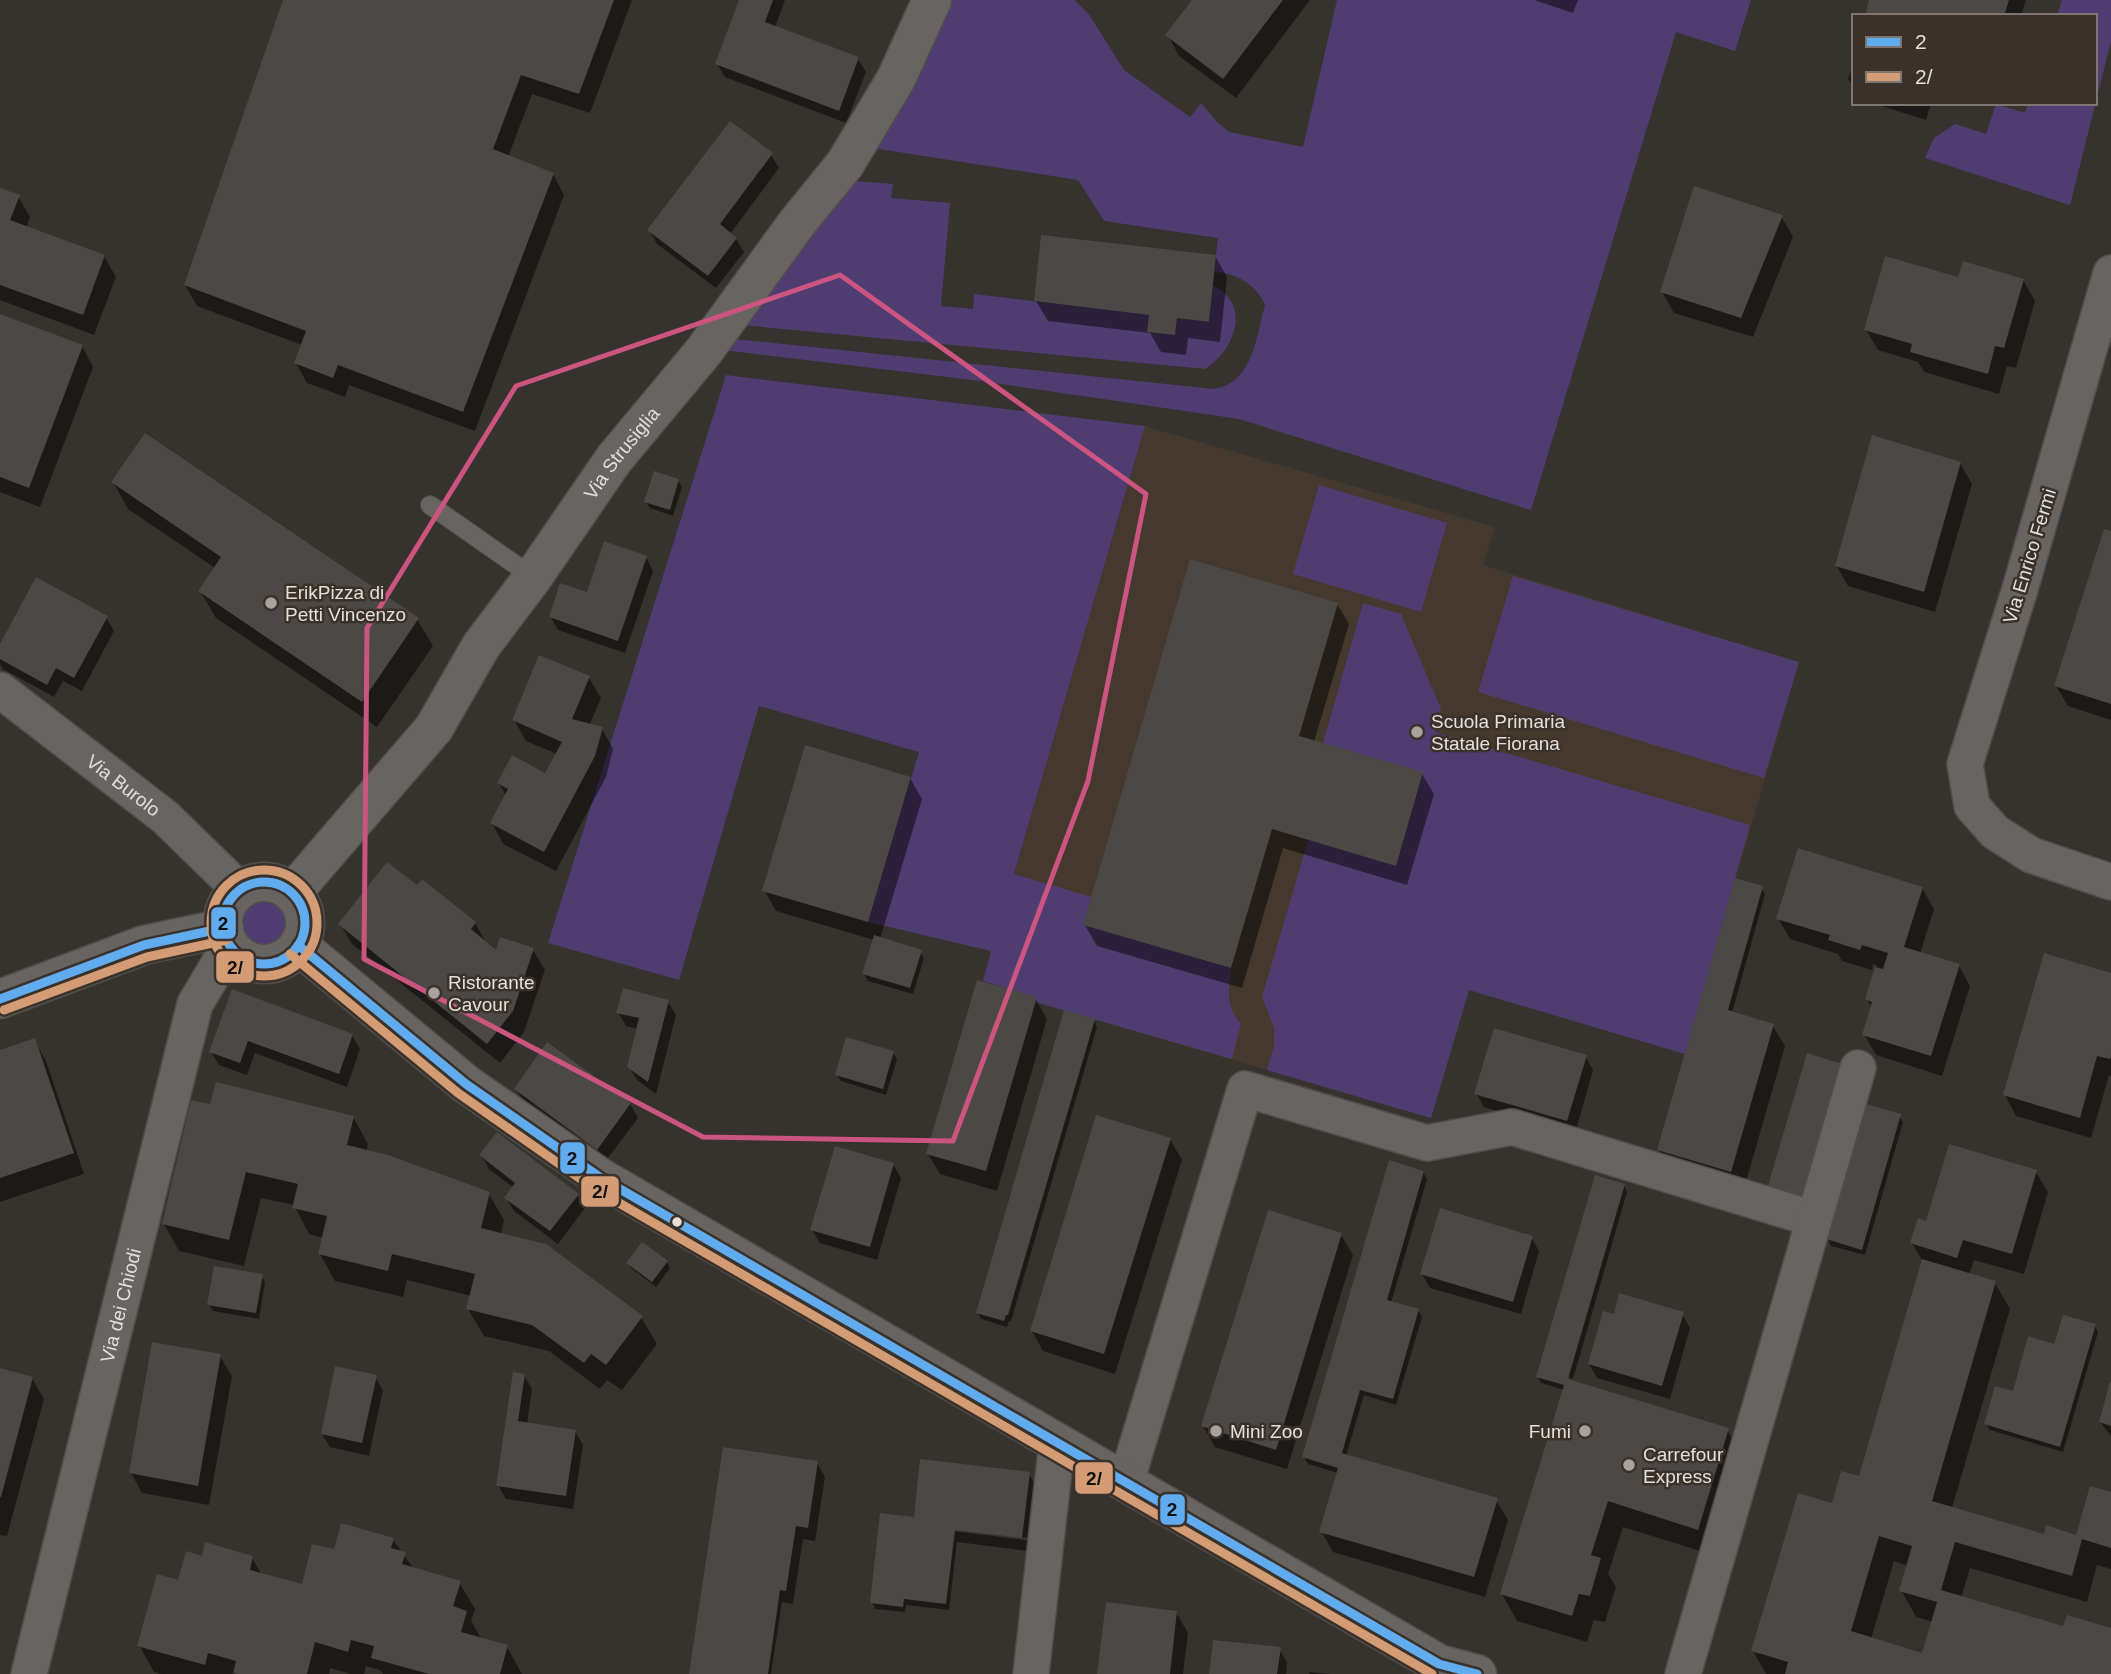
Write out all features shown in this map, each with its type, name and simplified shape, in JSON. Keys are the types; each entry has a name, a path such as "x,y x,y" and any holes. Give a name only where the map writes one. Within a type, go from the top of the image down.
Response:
{"main road":[{"name":"Via Strusiglia","path":"292,893 434,728 481,646 533,577 614,459 704,351 797,223 845,164 896,79 932,0"},
{"path":"265,882 274,883 292,893 302,906 305,921 298,946 286,957 265,964 250,961 238,954 227,936 224,916 227,906 240,890 250,884 265,882"},
{"path":"0,999 144,944 227,936"},
{"path":"298,946 466,1084 601,1178 1126,1482 1438,1669 1477,1674"}],"street":[{"name":"Via Enrico Fermi","path":"2111,273 2027,564 1965,764 1972,806 1994,832 2031,855 2111,882"},
{"name":"Via Burolo","path":"0,690 165,817 240,890"},
{"name":"Via dei Chiodi","path":"29,1674 195,1004 227,936"},
{"path":"1683,1674 1858,1068"},
{"path":"1126,1482 1245,1089 1427,1143 1512,1127 1814,1219"},
{"path":"1031,1674 1057,1443"}],"lane":[{"path":"430,505 533,577"}],"highlighted area":[{"path":"840,275 1146,494 1088,781 953,1141 703,1137 364,959 367,628 516,386"}],"shaded area":[{"path":"948,0 1075,0 1090,16 1124,70 1190,117 1201,103 1229,132 1303,147 1337,0 1751,0 1735,51 1676,32 1531,510 1239,419 981,381 723,350 725,338 1214,389 1227,385 1245,368 1251,357 1265,305 1257,291 1244,281 1230,274 1214,272 1218,238 1104,221 1078,180 866,147"},
{"path":"2062,0 2111,0 2111,41 2097,97 2097,14 2058,14"},
{"path":"1996,105 2025,113 2027,105 2095,105 2070,205 1925,158 1934,138 1955,124 1986,134"},
{"path":"854,181 893,184 891,198 950,203 941,306 973,309 974,294 1149,315 1147,332 1175,335 1177,318 1209,322 1213,286 1225,294 1236,315 1231,339 1216,361 1205,369 742,325"},
{"path":"726,375 1145,426 1014,874 1091,897 1084,925 1231,968 1230,1005 1241,1024 1232,1059 1035,1002 1036,997 983,981 991,951 868,922 919,752 759,706 679,980 548,943"},
{"name":"Scuola Primaria Statale Fiorana","path":"1145,426 1495,527 1483,565 1799,662 1685,1054 1469,990 1431,1118 1035,1002 1036,997 983,981"},
{"path":"1319,485 1447,523 1421,612 1293,574"},
{"path":"1513,576 1799,662 1764,778 1478,692"},
{"path":"1363,603 1401,614 1441,709 1435,732 1750,825 1685,1054 1469,990 1431,1118 1267,1070 1274,1046 1274,1028 1262,997 1308,840 1396,865 1423,773 1323,743"},
{"path":"264,896 283,904 291,923 283,942 264,950 245,942 237,923 245,904"}],"building":[{"path":"283,0 614,0 579,94 521,75 493,149 554,173 463,412 338,365 333,378 294,363 306,331 184,285"},
{"path":"739,0 773,0 765,22 859,57 839,111 715,64"},
{"path":"1192,0 1283,0 1223,79 1165,35"},
{"path":"1869,0 2009,0 2005,14 1866,14"},
{"path":"730,121 773,153 720,224 737,238 708,276 647,230"},
{"path":"1694,186 1783,215 1741,318 1660,292"},
{"path":"0,188 20,195 10,220 105,255 83,315 0,285"},
{"path":"1041,235 1216,255 1209,322 1177,318 1175,335 1147,332 1149,315 1034,301"},
{"path":"1885,256 1958,277 1963,261 2024,279 2004,348 1995,346 1988,374 1910,352 1912,344 1864,330"},
{"path":"0,314 83,345 29,488 0,477"},
{"path":"145,433 419,618 362,702 198,591 221,557 111,482"},
{"path":"1872,435 1961,462 1924,592 1835,566"},
{"path":"654,471 679,479 670,510 644,502"},
{"path":"2104,529 2111,531 2111,704 2054,686"},
{"path":"604,541 647,556 618,641 549,617 560,583 587,592"},
{"path":"1190,559 1338,603 1299,736 1423,772 1396,866 1272,829 1231,968 1083,925"},
{"path":"36,577 108,616 74,678 56,668 47,685 0,659 0,644"},
{"path":"539,655 590,676 572,719 603,727 595,756 544,852 490,823 508,789 497,783 512,755 545,773 562,742 512,720"},
{"path":"805,745 911,777 868,922 762,891"},
{"path":"1798,848 1923,887 1904,947 1960,964 1931,1056 1862,1035 1872,1002 1865,999 1875,967 1883,969 1888,953 1862,945 1860,950 1828,940 1830,935 1776,919"},
{"path":"387,862 417,885 422,879 476,922 471,929 496,950 500,937 534,948 513,1011 487,1044 338,924"},
{"path":"1735,878 1763,886 1728,1010 1774,1024 1731,1172 1657,1150"},
{"path":"874,935 922,950 910,988 862,974"},
{"path":"2044,953 2111,973 2111,1055 2110,1059 2097,1056 2080,1118 2003,1095"},
{"path":"977,980 1037,997 986,1171 926,1154"},
{"path":"623,988 669,1000 648,1082 627,1067 639,1018 616,1013"},
{"path":"232,989 353,1034 339,1074 248,1041 240,1063 209,1052"},
{"path":"1064,1010 1095,1019 1004,1321 976,1313"},
{"path":"1494,1028 1587,1055 1567,1121 1474,1094"},
{"path":"846,1037 894,1051 883,1089 835,1075"},
{"path":"35,1038 74,1153 0,1178 0,1050"},
{"path":"547,1042 631,1103 597,1150 514,1089"},
{"path":"1807,1053 1842,1064 1803,1199 1767,1189"},
{"path":"216,1082 354,1116 347,1145 388,1155 490,1192 481,1228 546,1244 643,1316 606,1365 591,1354 584,1363 532,1325 466,1309 475,1274 392,1254 388,1271 318,1254 327,1216 292,1208 298,1184 246,1172 229,1240 162,1224 191,1100 210,1104"},
{"path":"1866,1104 1901,1114 1862,1250 1826,1239"},
{"path":"1096,1115 1171,1138 1104,1354 1030,1331"},
{"path":"497,1132 579,1194 550,1231 504,1198 515,1183 479,1155"},
{"path":"1949,1144 2037,1170 2012,1254 1963,1240 1957,1258 1910,1243 1918,1218 1926,1221"},
{"path":"835,1146 894,1163 870,1247 810,1230"},
{"path":"1389,1160 1424,1171 1387,1300 1419,1309 1393,1399 1360,1390 1342,1453 1498,1498 1474,1577 1319,1532 1338,1468 1302,1457"},
{"name":"Carrefour Express","path":"1595,1175 1625,1184 1568,1379 1729,1428 1698,1530 1608,1501 1591,1555 1601,1558 1590,1596 1579,1594 1572,1616 1500,1594 1564,1385 1536,1377"},
{"path":"1440,1208 1533,1236 1513,1302 1420,1274"},
{"path":"1268,1210 1342,1233 1276,1450 1201,1426"},
{"path":"642,1242 668,1261 652,1282 626,1263"},
{"path":"1922,1259 1996,1281 1932,1501 2044,1534 2046,1525 2076,1535 2090,1486 2111,1492 2111,1548 2082,1539 2072,1576 1955,1542 1941,1590 2063,1626 2067,1615 2111,1628 2111,1674 1785,1674 1788,1662 1751,1651 1798,1493 1832,1503 1841,1471 1859,1476","holes":["1879,1536 1912,1546 1899,1591 1937,1602 1922,1653 1851,1631"]},
{"path":"214,1266 263,1274 256,1313 207,1305"},
{"path":"1619,1293 1684,1312 1662,1386 1588,1364 1603,1311 1614,1314"},
{"path":"2063,1315 2096,1324 2060,1447 1984,1424 1995,1386 2013,1391 2028,1336 2054,1344"},
{"path":"152,1342 221,1354 198,1486 129,1473"},
{"path":"335,1366 377,1375 362,1443 321,1434"},
{"path":"0,1368 33,1377 1,1497 0,1497"},
{"path":"513,1372 525,1374 518,1421 576,1430 566,1496 496,1486"},
{"path":"2111,1382 2111,1426 2099,1422"},
{"path":"723,1447 818,1461 808,1528 796,1526 786,1591 780,1590 768,1674 689,1674"},
{"path":"920,1459 1030,1472 1022,1538 955,1530 946,1604 904,1599 903,1607 870,1603 880,1513 914,1517"},
{"path":"341,1523 394,1538 391,1548 406,1552 402,1564 461,1581 453,1606 467,1611 461,1632 508,1645 500,1674 429,1674 371,1658 374,1646 351,1640 348,1652 315,1642 307,1674 237,1674 233,1673 236,1661 208,1653 205,1665 137,1646 157,1574 178,1580 186,1551 202,1556 205,1542 253,1556 250,1570 302,1584 312,1544 334,1549"},
{"path":"1106,1602 1177,1611 1170,1674 1097,1674"},
{"path":"1213,1640 1281,1647 1277,1674 1209,1674"}],"transit line":[{"name":"2/","path":"264,870 284,874 301,886 313,903 317,923 313,943 301,960 284,972 264,976 244,972 227,960 215,943 211,923 215,903 227,886 244,874 264,870"},
{"name":"2","path":"264,882 280,886 293,894 301,907 305,923 301,939 293,952 280,960 264,964 248,960 235,952 227,939 223,923 227,907 235,894 248,886 264,882"},
{"name":"2","path":"0,999 144,945 224,928"},
{"name":"2/","path":"4,1010 147,957 227,940"},
{"name":"2","path":"298,945 466,1084 601,1178 1439,1664 1477,1674"},
{"name":"2/","path":"290,954 458,1093 595,1189 1432,1674"}],"place":[{"name":"ErikPizza di Petti Vincenzo","path":"271,603"},
{"name":"Scuola Primaria Statale Fiorana","path":"1417,732"},
{"name":"Ristorante Cavour","path":"434,993"},
{"name":"Mini Zoo","path":"1216,1431"},
{"name":"Fumi","path":"1585,1431"},
{"name":"Carrefour Express","path":"1629,1465"}]}
